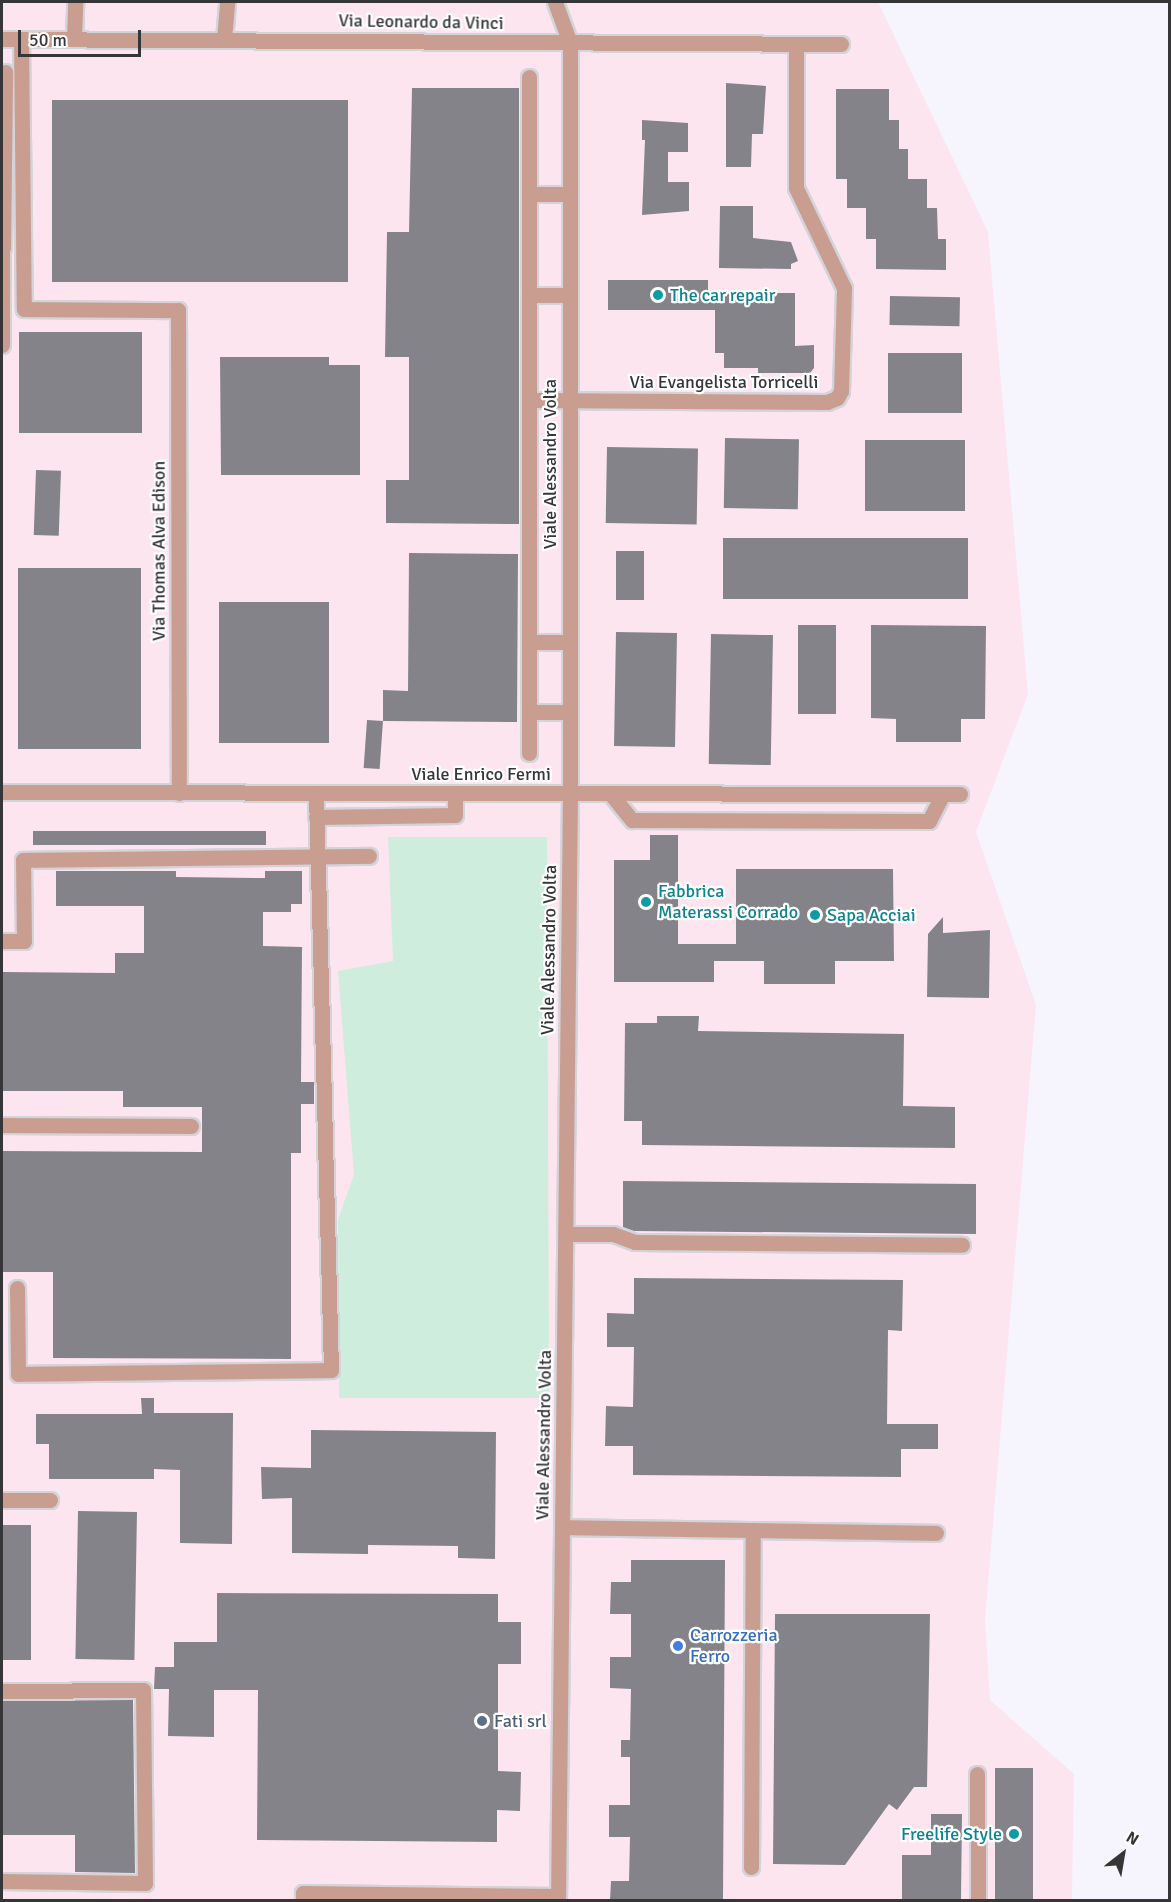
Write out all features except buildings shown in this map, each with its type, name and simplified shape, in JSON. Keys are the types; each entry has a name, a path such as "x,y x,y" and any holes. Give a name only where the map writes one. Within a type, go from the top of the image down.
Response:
{"street":[{"path":"74,39 75,2"},
{"path":"224,39 227,2"},
{"name":"Viale Alessandro Volta","path":"555,2 570,43 570,793 558,1898"},
{"name":"Via Leonardo da Vinci","path":"2,39 841,44"},
{"name":"Via Thomas Alva Edison","path":"21,39 24,309 178,310 179,793"},
{"name":"Via Evangelista Torricelli","path":"569,400 827,402 837,398 840,391 844,288 796,188 796,45"},
{"path":"2,345 5,72"},
{"path":"528,77 529,753"},
{"path":"528,194 569,194"},
{"path":"529,295 569,295"},
{"path":"529,400 569,400"},
{"path":"529,642 570,642"},
{"path":"529,712 570,712"},
{"name":"Viale Enrico Fermi","path":"2,792 960,794"},
{"path":"17,1288 18,1374 331,1370 326,1072 320,1072 316,793"},
{"path":"316,817 455,815 454,793"},
{"path":"610,793 632,820 929,821 943,794"},
{"path":"2,941 24,941 23,860 369,856"},
{"path":"2,1125 190,1126"},
{"path":"566,1234 613,1234 635,1242 962,1245"},
{"path":"2,1500 50,1500"},
{"path":"562,1527 936,1533"},
{"path":"751,1867 753,1530"},
{"path":"2,1690 143,1690 145,1883 2,1881"},
{"path":"977,1774 978,1900"},
{"path":"303,1900 303,1893 558,1898"}],"shaded area":[{"path":"2,2 878,2 988,232 1028,694 976,832 1036,1005 985,1620 990,1700 1074,1774 1072,1900 2,1900"}],"green space":[{"path":"388,837 547,837 549,1398 339,1398 338,1219 354,1175 338,971 393,961"}],"place":[{"name":"The car repair","path":"658,295"},
{"name":"Fabbrica Materassi Corrado","path":"646,902"},
{"name":"Sapa Acciai","path":"815,915"},
{"name":"Carrozzeria Ferro","path":"678,1646"},
{"name":"Fati srl","path":"482,1721"},
{"name":"Freelife Style","path":"1014,1834"}]}
